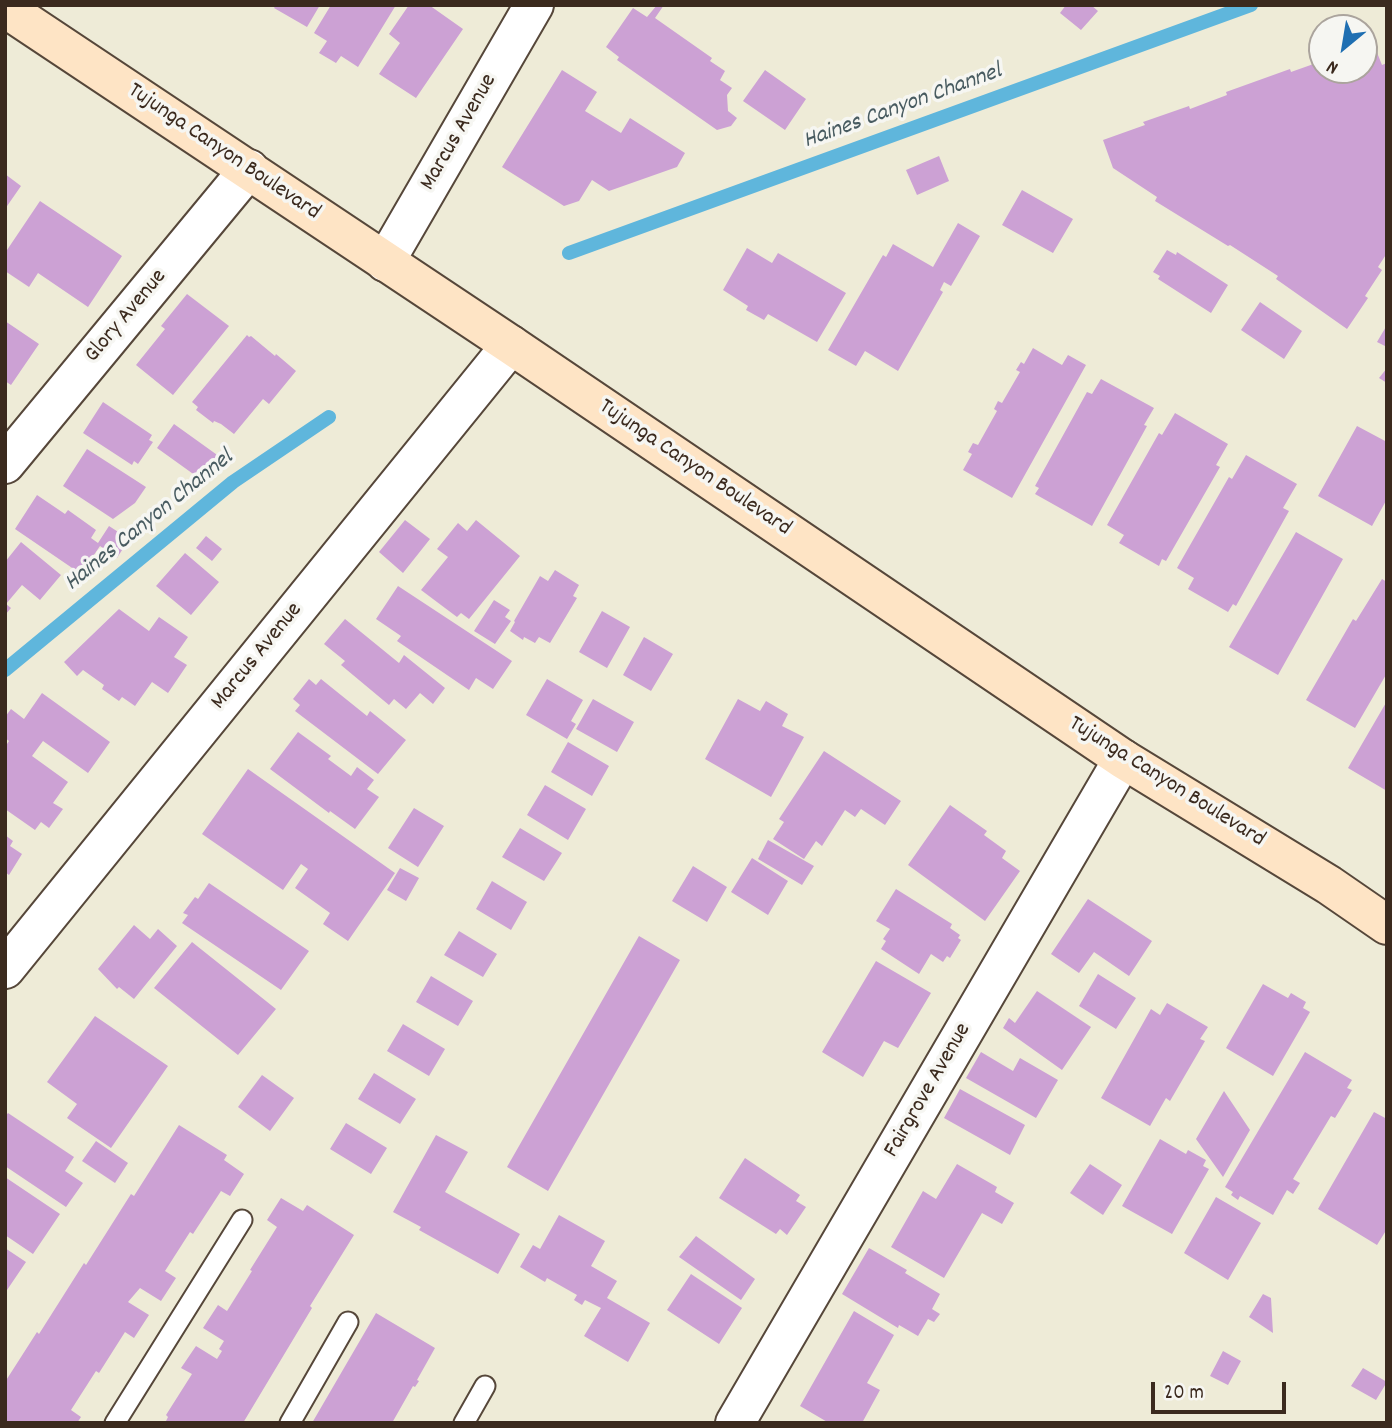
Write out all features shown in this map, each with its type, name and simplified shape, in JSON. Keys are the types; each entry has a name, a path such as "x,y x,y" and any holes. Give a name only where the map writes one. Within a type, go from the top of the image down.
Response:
{"main road":[{"name":"Tujunga Canyon Boulevard","path":"5,8 249,169 1123,759 1329,885 1387,925"}],"street":[{"name":"Marcus Avenue","path":"385,262 534,5"},
{"name":"Glory Avenue","path":"5,464 249,169"},
{"name":"Marcus Avenue","path":"5,970 511,345"},
{"name":"Fairgrove Avenue","path":"735,1423 1123,759"}],"lane":[{"path":"115,1423 242,1220"},
{"path":"290,1423 348,1322"},
{"path":"464,1423 485,1387"}],"building":[{"path":"276,5 320,5 307,27 274,8"},
{"path":"331,5 396,5 358,67 341,56 336,63 319,53 327,41 314,33"},
{"path":"409,5 429,5 463,29 416,98 379,74 400,43 389,34"},
{"path":"657,5 664,5 655,18 712,58 710,61 725,71 720,80 732,88 727,95 728,111 737,118 731,126 717,130 617,60 619,57 606,47 633,8 647,17"},
{"path":"1066,5 1091,5 1098,11 1081,30 1060,13"},
{"path":"1378,55 1382,65 1387,63 1387,253 1378,267 1382,270 1365,296 1368,298 1347,329 1276,279 1278,276 1155,201 1157,197 1113,168 1103,140 1145,125 1143,122 1189,106 1190,109 1227,95 1226,92 1290,69 1291,72 1308,66 1308,84 1378,84"},
{"path":"562,70 597,92 585,111 621,133 630,118 685,153 677,167 609,191 592,180 579,201 564,206 502,167"},
{"path":"765,70 806,99 785,130 743,101"},
{"path":"939,156 949,181 917,195 906,170"},
{"path":"5,174 21,186 5,209"},
{"path":"1022,190 1073,219 1053,253 1002,225"},
{"path":"40,201 122,256 88,307 38,273 29,287 5,271 5,253"},
{"path":"958,223 980,236 951,286 944,282 940,290 943,292 898,371 865,351 856,366 828,350 883,255 886,257 893,244 933,267"},
{"path":"747,248 772,263 778,253 846,293 817,342 768,314 764,320 746,310 748,306 723,290"},
{"path":"1167,250 1176,255 1177,252 1228,285 1211,313 1158,279 1160,276 1153,272"},
{"path":"187,294 229,326 173,395 136,365 165,329 161,326"},
{"path":"1260,302 1302,331 1284,359 1241,330"},
{"path":"5,321 39,344 11,385 5,381"},
{"path":"1387,325 1387,347 1377,342"},
{"path":"247,335 296,371 269,404 263,399 234,434 221,424 214,421 213,423 196,410 198,407 192,402"},
{"path":"1033,348 1062,365 1068,355 1086,365 1012,498 963,470 972,454 968,452 973,443 978,445 997,411 994,409 998,401 1002,403 1020,372 1016,370 1021,362 1024,364"},
{"path":"1387,368 1387,383 1379,378"},
{"path":"1101,379 1154,408 1144,425 1147,426 1092,526 1035,494 1039,488 1035,486 1087,392 1092,394"},
{"path":"103,402 152,435 149,440 153,442 138,464 134,461 132,465 83,433"},
{"path":"1175,413 1228,444 1216,465 1220,467 1166,561 1162,559 1159,566 1119,543 1124,535 1107,525 1159,433 1162,435"},
{"path":"174,424 220,457 203,481 157,448"},
{"path":"1357,426 1387,442 1387,499 1372,526 1318,496"},
{"path":"87,449 146,487 135,503 113,519 63,486"},
{"path":"1246,455 1297,484 1283,508 1289,511 1236,606 1233,604 1228,612 1188,589 1194,578 1177,568 1229,477 1232,479"},
{"path":"37,495 65,514 68,510 96,530 91,538 98,543 109,526 129,539 117,558 100,546 81,574 15,529"},
{"path":"405,520 430,539 403,573 379,552"},
{"path":"476,520 520,556 469,619 461,613 457,617 421,590 448,557 437,549 458,523 467,531"},
{"path":"1296,532 1343,559 1278,675 1229,647"},
{"path":"206,536 222,549 212,561 196,548"},
{"path":"21,542 61,575 40,600 22,585 6,604 11,608 5,615 5,562"},
{"path":"185,553 219,582 191,615 156,586"},
{"path":"555,570 579,585 573,596 577,598 550,643 539,637 535,643 524,637 523,640 510,631 514,621 540,576 548,581"},
{"path":"1382,579 1387,582 1387,673 1355,728 1306,700 1353,619 1356,621"},
{"path":"398,586 512,661 493,689 476,678 469,690 397,641 401,636 376,619"},
{"path":"494,600 510,610 505,617 511,621 495,644 474,631"},
{"path":"119,609 149,631 159,617 188,637 174,657 187,665 168,693 152,682 135,706 122,697 119,701 102,689 104,685 83,670 77,676 64,662"},
{"path":"602,611 630,627 607,668 579,652"},
{"path":"345,619 399,663 404,655 445,688 433,704 420,693 406,709 394,699 389,705 341,665 345,661 324,644"},
{"path":"644,637 673,654 651,691 623,675"},
{"path":"309,679 316,685 321,679 367,716 370,711 406,740 378,774 295,711 300,705 293,699"},
{"path":"547,679 583,700 571,721 576,724 567,739 526,715"},
{"path":"42,693 110,742 88,773 43,741 32,756 68,782 53,803 63,809 49,828 41,822 35,830 5,809 5,742 7,744 9,741 5,738 5,717 11,709 24,719"},
{"path":"593,699 634,722 617,752 576,729"},
{"path":"738,699 760,711 766,701 788,714 782,726 804,737 771,797 705,759"},
{"path":"1387,701 1387,791 1348,768"},
{"path":"298,732 331,756 328,759 351,776 357,767 374,780 367,789 379,797 355,829 270,769"},
{"path":"568,742 609,766 592,796 551,772"},
{"path":"824,751 901,801 885,825 861,809 855,817 845,810 822,846 816,841 804,859 773,839 784,822 779,819"},
{"path":"248,769 395,873 348,941 323,924 330,913 295,888 308,869 301,864 283,890 202,834"},
{"path":"545,785 586,809 568,840 527,815"},
{"path":"950,805 987,831 984,835 1006,851 1002,858 1020,871 985,921 908,865"},
{"path":"414,808 444,826 418,867 388,848"},
{"path":"520,828 562,853 544,881 502,857"},
{"path":"5,835 13,841 10,846 22,854 9,875 5,872"},
{"path":"768,840 814,866 802,885 758,859"},
{"path":"752,858 788,881 768,915 731,892"},
{"path":"693,866 727,887 707,922 672,901"},
{"path":"400,868 419,878 406,901 387,890"},
{"path":"492,881 527,902 511,930 476,909"},
{"path":"209,883 309,951 281,990 182,923 188,915 183,913 195,897 198,899"},
{"path":"896,889 952,924 950,928 960,935 958,938 961,940 950,958 947,956 943,962 931,954 919,974 881,949 886,941 883,939 890,929 876,921"},
{"path":"1088,899 1152,941 1129,976 1094,952 1079,973 1051,954"},
{"path":"134,925 150,939 158,929 177,946 134,999 119,987 117,989 98,969"},
{"path":"459,931 497,954 483,977 444,955"},
{"path":"639,936 680,960 548,1191 507,1167"},
{"path":"192,942 276,1009 238,1055 154,988"},
{"path":"876,961 931,993 898,1048 884,1041 863,1077 822,1052"},
{"path":"1098,974 1136,998 1116,1029 1079,1006"},
{"path":"431,976 473,1001 458,1026 416,1002"},
{"path":"1263,984 1288,998 1291,993 1306,1002 1303,1008 1310,1012 1273,1076 1226,1048"},
{"path":"1037,991 1091,1027 1062,1070 1003,1028 1009,1018 1015,1023"},
{"path":"1167,1003 1208,1027 1200,1039 1205,1041 1170,1101 1166,1098 1150,1126 1101,1098 1151,1009 1160,1015"},
{"path":"95,1016 168,1066 111,1148 67,1118 77,1104 47,1082"},
{"path":"403,1024 445,1049 429,1076 387,1051"},
{"path":"981,1052 1013,1071 1020,1058 1058,1080 1036,1118 966,1078"},
{"path":"1305,1052 1352,1080 1347,1088 1352,1090 1335,1118 1331,1116 1293,1179 1300,1183 1293,1194 1287,1190 1273,1215 1240,1196 1238,1200 1231,1195 1233,1192 1225,1187"},
{"path":"374,1073 416,1099 400,1124 358,1099"},
{"path":"262,1075 294,1098 270,1131 238,1107"},
{"path":"960,1089 1025,1125 1010,1155 944,1118"},
{"path":"1224,1091 1250,1130 1223,1177 1196,1139"},
{"path":"1374,1112 1387,1119 1387,1229 1377,1245 1318,1209"},
{"path":"8,1113 74,1157 65,1171 83,1183 66,1207 5,1166 5,1117"},
{"path":"346,1123 387,1148 371,1174 330,1149"},
{"path":"179,1125 227,1155 224,1160 244,1174 230,1196 221,1191 193,1234 190,1232 165,1271 176,1278 161,1301 140,1288 128,1302 149,1315 134,1338 125,1332 99,1373 96,1371 71,1410 81,1417 77,1423 5,1423 5,1382 84,1263 86,1265 131,1194 134,1196"},
{"path":"436,1135 468,1152 445,1192 520,1234 498,1274 419,1230 421,1227 393,1212"},
{"path":"1160,1139 1186,1154 1188,1150 1206,1160 1203,1166 1209,1169 1172,1234 1122,1206"},
{"path":"96,1141 128,1163 115,1183 82,1161"},
{"path":"745,1158 800,1195 796,1201 806,1207 787,1235 780,1229 776,1234 719,1198"},
{"path":"957,1164 997,1187 995,1192 1014,1203 1002,1224 982,1213 944,1278 891,1247 923,1191 936,1199"},
{"path":"1090,1164 1122,1185 1103,1215 1070,1193"},
{"path":"5,1177 60,1214 33,1254 5,1235"},
{"path":"1216,1197 1261,1223 1228,1280 1184,1253"},
{"path":"281,1198 303,1211 307,1205 354,1235 243,1423 165,1423 168,1417 166,1415 192,1374 181,1368 196,1346 217,1359 222,1351 219,1349 224,1341 203,1328 218,1305 227,1311 252,1271 250,1270 277,1227 267,1220"},
{"path":"559,1215 605,1241 591,1266 617,1281 607,1298 650,1323 628,1362 584,1336 601,1308 585,1300 582,1305 574,1300 577,1295 547,1278 545,1282 520,1267 533,1245 540,1249"},
{"path":"696,1236 755,1279 741,1300 679,1257"},
{"path":"5,1248 26,1262 5,1293"},
{"path":"869,1248 907,1270 905,1273 940,1294 932,1309 940,1314 934,1322 928,1319 918,1336 899,1325 898,1328 842,1294"},
{"path":"691,1274 742,1308 719,1344 667,1310"},
{"path":"1263,1294 1271,1298 1273,1333 1249,1317"},
{"path":"854,1311 894,1335 867,1383 880,1390 862,1423 829,1423 800,1406"},
{"path":"376,1313 435,1348 417,1380 419,1381 413,1386 392,1423 312,1423"},
{"path":"1223,1351 1241,1361 1228,1385 1210,1376"},
{"path":"1363,1368 1387,1382 1376,1400 1351,1386"}],"waterway":[{"name":"Haines Canyon Channel","path":"569,253 1251,5"},
{"name":"Haines Canyon Channel","path":"5,670 233,482 329,417"}]}
